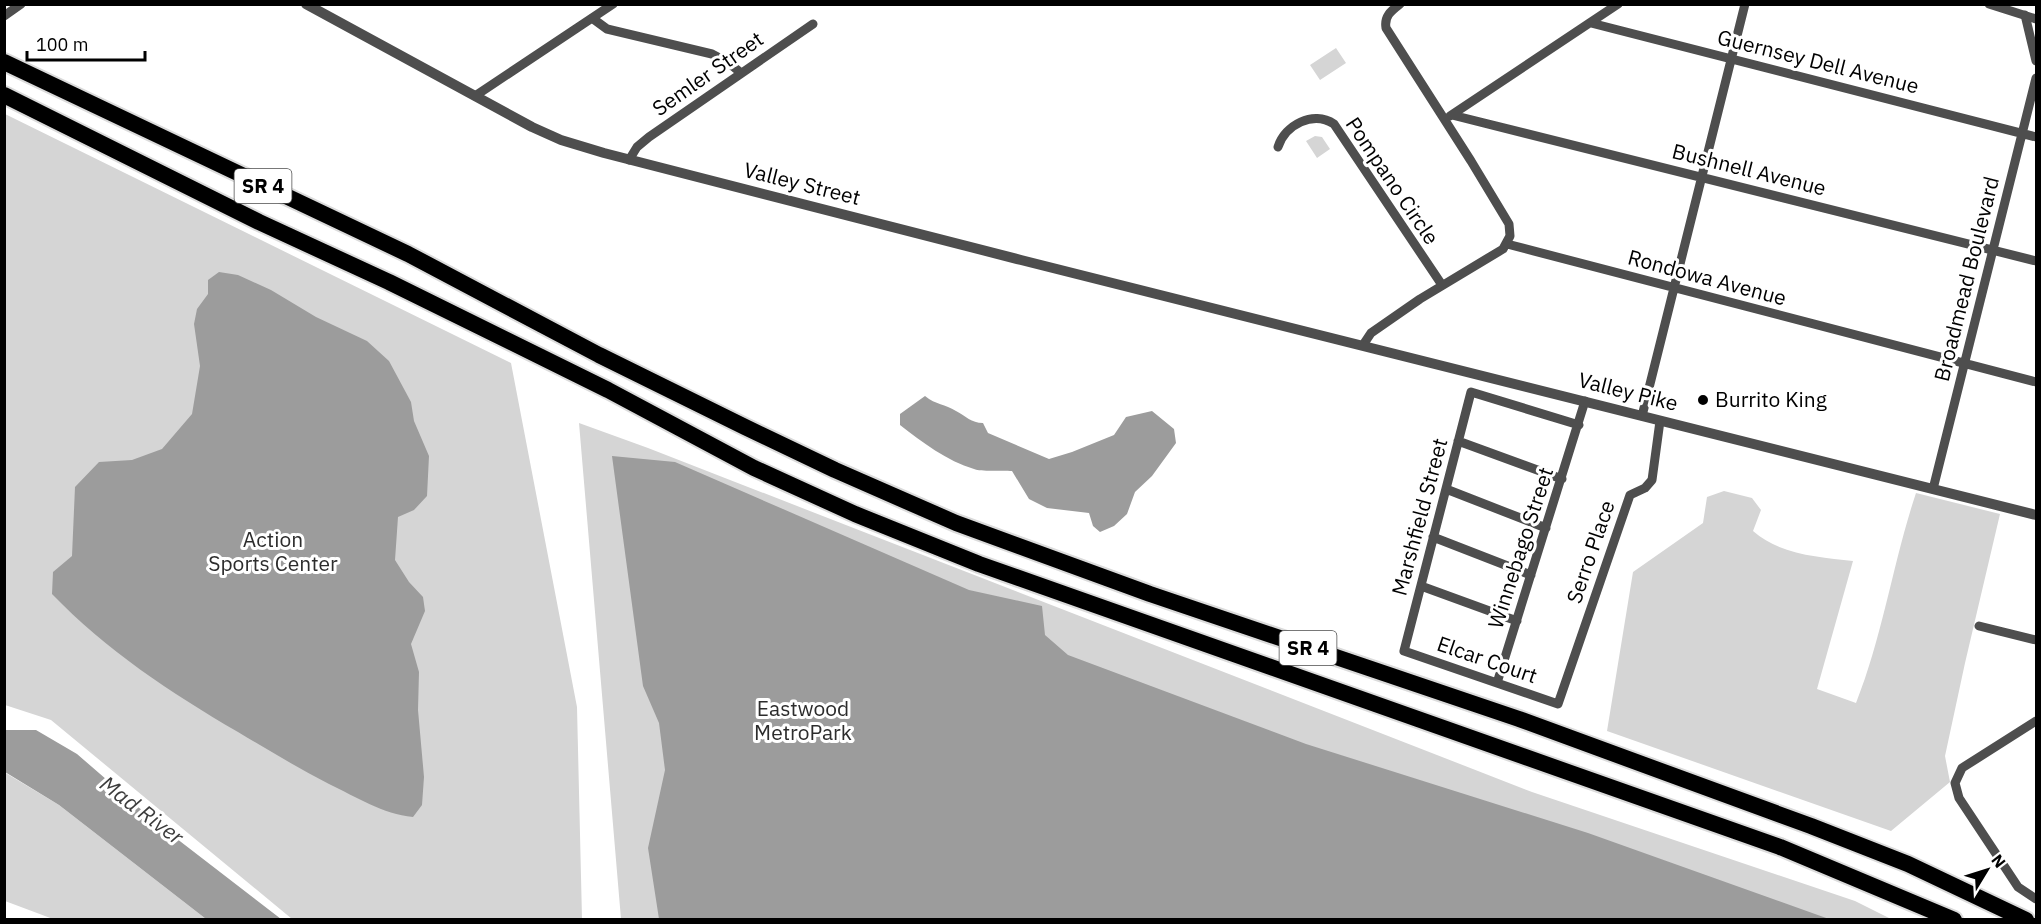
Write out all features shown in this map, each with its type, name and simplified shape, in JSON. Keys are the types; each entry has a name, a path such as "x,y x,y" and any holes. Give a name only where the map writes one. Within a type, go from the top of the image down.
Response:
{"highway":[{"name":"SR 4","path":"4,62 408,254 589,350 745,427 835,470 956,523 1150,594 1519,719 1811,826 1908,864 2026,920"},
{"name":"SR 4","path":"4,95 259,222 389,282 608,390 754,468 855,514 979,564 1780,847 1954,920"}],"street":[{"path":"4,16 21,4"},
{"name":"Valley Street","path":"306,4 543,132 629,160 1314,333"},
{"path":"475,96 613,4"},
{"path":"1363,345 1371,333 1442,285 1496,254 1507,244 1510,236 1509,224 1448,117 1386,28 1388,14 1400,4"},
{"path":"1448,117 1618,4"},
{"path":"1642,416 1745,4"},
{"path":"1999,6 2037,19"},
{"path":"2025,15 2037,61"},
{"path":"592,18 607,29 712,54 741,73"},
{"name":"Guernsey Dell Avenue","path":"1590,23 2037,136"},
{"name":"Semler Street","path":"629,160 637,147 649,137 813,24"},
{"name":"Broadmead Boulevard","path":"1933,489 2037,78"},
{"name":"Pompano Circle","path":"1278,147 1285,134 1300,123 1316,117 1334,124 1442,285"},
{"name":"Bushnell Avenue","path":"1448,117 1702,177 2037,261"},
{"name":"Rondowa Avenue","path":"1507,244 2037,382"},
{"name":"Valley Pike","path":"1314,333 2037,515"},
{"name":"Marshfield Street","path":"1404,651 1471,392 1579,424"},
{"name":"Winnebago Street","path":"1497,683 1585,401"},
{"name":"Serro Place","path":"1558,704 1630,495 1645,488 1652,480 1660,420"},
{"path":"1458,441 1562,479"},
{"path":"1446,489 1546,528"},
{"path":"1433,537 1532,575"},
{"path":"1421,586 1517,621"},
{"path":"1979,626 2037,640"},
{"name":"Elcar Court","path":"1404,651 1558,704"},
{"path":"2037,721 1962,768 1955,784 1959,798 2018,887 2037,899"}],"green space":[{"path":"1336,48 1346,63 1320,80 1310,65"},
{"name":"Action Sports Center","path":"5,114 511,363 577,707 582,919 292,919 51,720 5,705"},
{"path":"1315,136 1322,137 1330,149 1317,158 1306,141"},
{"name":"Eastwood MetroPark","path":"579,423 1532,792 1855,901 1891,919 621,919"},
{"path":"1724,491 1752,498 1761,510 1753,531 1775,545 1800,554 1853,561 1817,689 1856,703 1874,651 1916,493 2000,514 1945,756 1950,782 1891,831 1607,731 1633,572 1703,523 1707,497"},
{"path":"4,772 59,805 206,919 53,919 5,901"}],"shaded area":[{"path":"219,272 238,275 271,290 316,317 367,341 389,361 411,402 414,421 429,456 427,496 414,510 398,517 395,560 409,582 423,597 425,611 411,644 419,672 418,710 424,777 422,805 413,817 380,809 329,784 213,717 164,686 117,652 94,634 52,594 53,572 72,556 75,487 99,462 132,460 162,449 192,414 200,366 194,324 197,309 208,294 208,280"},
{"path":"925,396 972,421 983,423 988,433 1049,459 1114,435 1126,417 1152,411 1174,429 1176,443 1152,476 1135,492 1127,514 1114,526 1100,532 1093,526 1089,513 1047,508 1029,499 1012,471 981,470 964,466 935,450 900,425 900,414"},
{"name":"Eastwood MetroPark","path":"612,456 675,462 969,590 1042,606 1045,635 1068,655 1306,744 1588,833 1829,919 659,919 648,848 665,770 659,723 643,686"},
{"path":"5,730 36,730 77,754 159,825 281,919 206,919 59,805 5,772"}],"place":[{"name":"Burrito King","path":"1703,400"}],"water label":[{"name":"Mad River","path":"142,810"}]}
